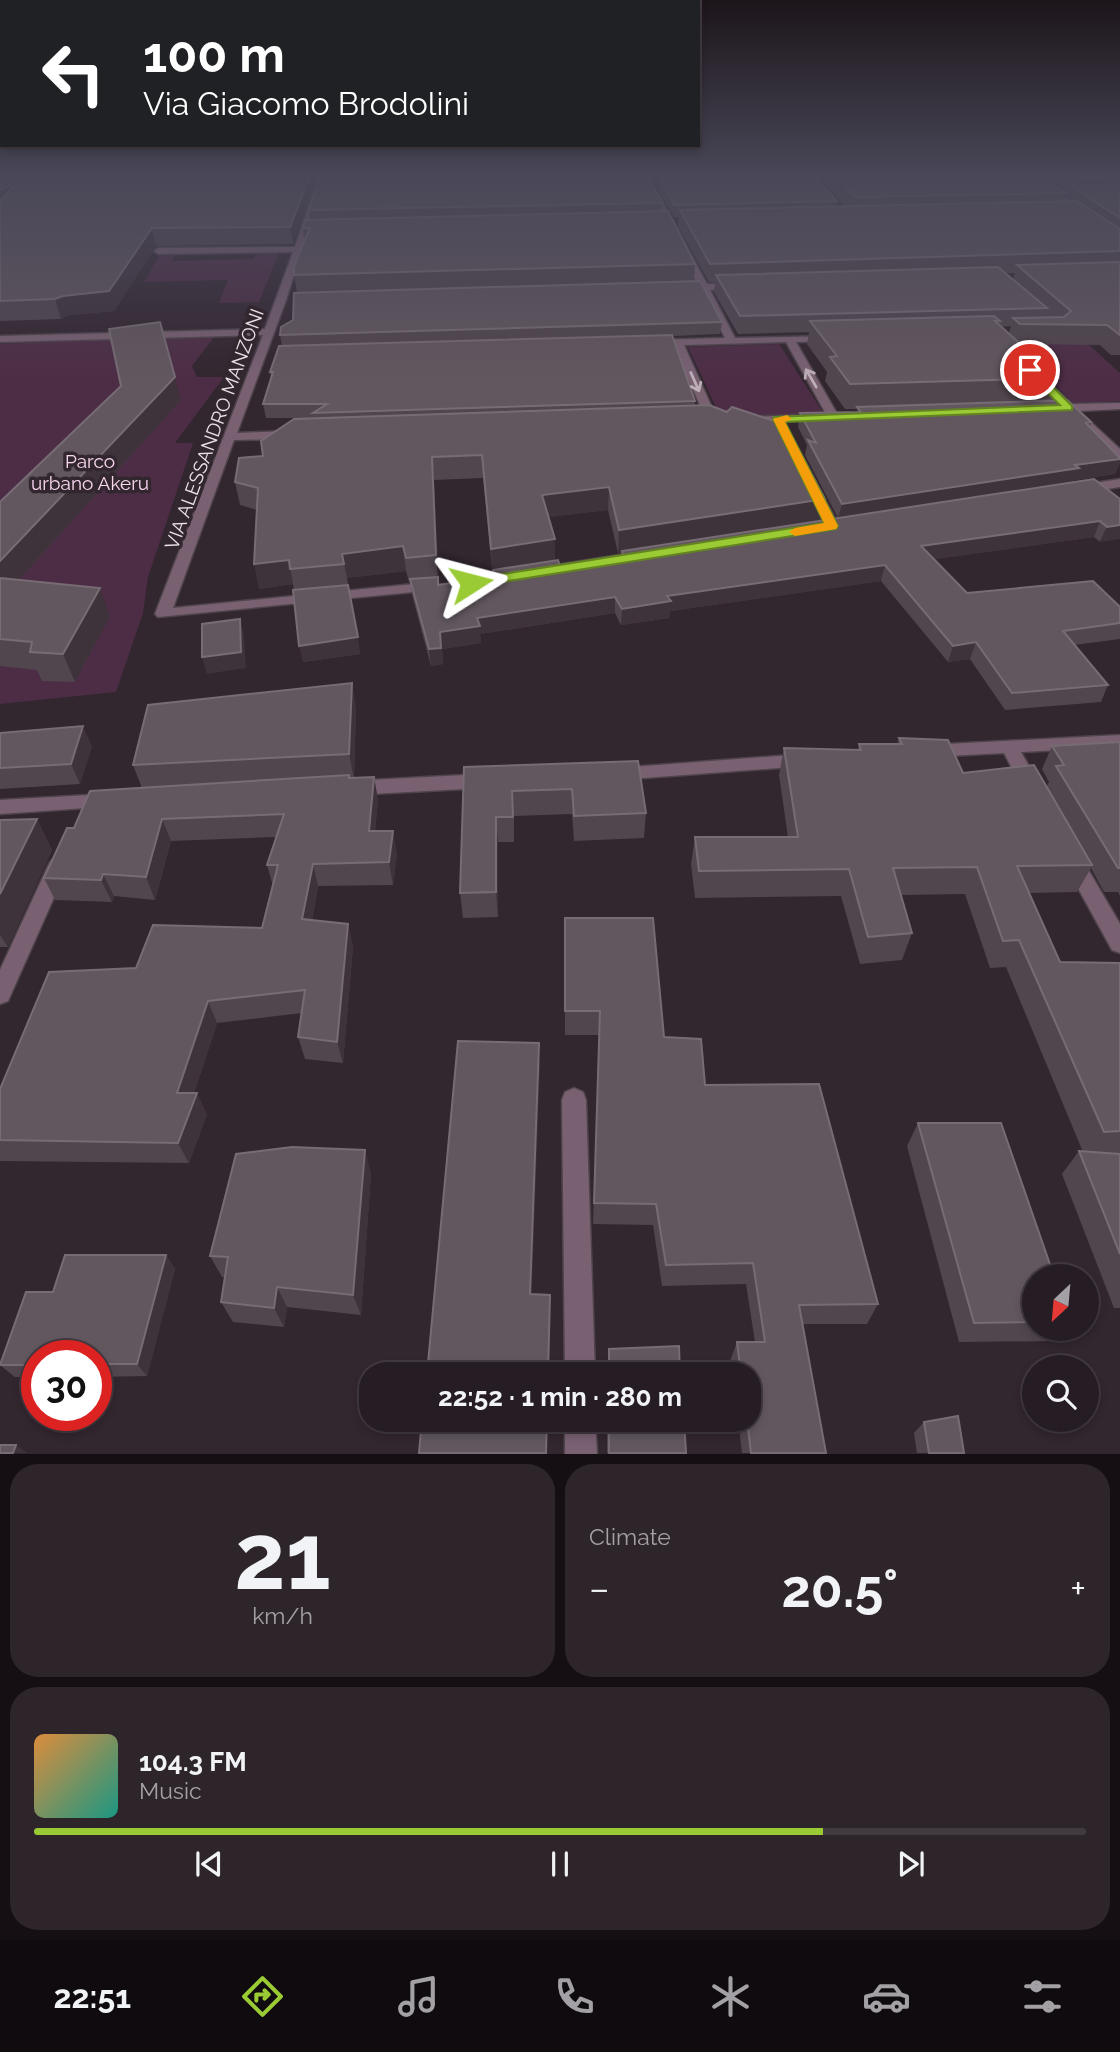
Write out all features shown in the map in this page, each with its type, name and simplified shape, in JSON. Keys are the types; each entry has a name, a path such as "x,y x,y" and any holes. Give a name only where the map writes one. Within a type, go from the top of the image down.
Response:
{"street":[{"name":"VIA ALESSANDRO MANZONI","path":"300,244 163,614 444,585"},
{"path":"680,244 732,341"},
{"path":"158,251 298,249"},
{"path":"663,289 746,286"},
{"path":"281,300 294,300"},
{"path":"0,339 269,332"},
{"path":"636,343 843,337"},
{"path":"789,339 833,417"},
{"path":"677,342 712,421"},
{"path":"261,354 275,354"},
{"path":"1030,370 1120,456"},
{"path":"1041,409 1120,406"},
{"path":"699,422 732,421 781,425 847,416"},
{"path":"230,437 299,434"},
{"path":"808,478 832,526"},
{"path":"1065,491 1120,483"},
{"path":"524,574 658,553"},
{"path":"911,752 1120,741"},
{"path":"1008,745 1041,804"},
{"path":"592,775 827,758"},
{"path":"332,789 496,780"},
{"path":"0,807 128,800"},
{"path":"76,826 87,802"},
{"path":"1061,839 1120,944"},
{"path":"0,994 65,850"},
{"path":"574,1100 580,1362"},
{"path":"580,1432 581,1454"}],"green space":[{"path":"279,253 259,302 219,303 228,280 144,282 159,256 175,255 172,261 253,259 256,254"},
{"name":"Parco urbano Akeru","path":"217,333 192,366 197,377 224,377 175,443 193,443 148,577 143,613 116,692 0,704 0,344"},
{"path":"1080,337 1120,373 1120,401 1073,403 1010,338"},
{"path":"779,344 824,414 721,418 688,347"}],"building":[{"path":"0,244 141,244 109,291 55,299 0,301"},
{"path":"303,244 685,244 695,264 294,275 294,266"},
{"path":"699,244 1120,244 1120,251 710,264"},
{"path":"1120,262 1120,335 1107,325 1020,324 1013,318 1064,317 1071,311 1017,265"},
{"path":"998,267 1047,308 740,316 716,275"},
{"path":"700,281 722,322 280,335 281,327 293,320 294,293"},
{"path":"994,316 1000,321 995,321 1058,378 850,384 830,357 837,356 810,321"},
{"path":"160,322 175,377 0,561 0,502 121,386 109,329"},
{"path":"672,335 695,401 313,413 327,404 263,404 279,346"},
{"path":"1067,400 1091,422 1086,423 1120,459 1075,465 1079,468 842,504 808,440 816,443 800,413 861,412 857,407"},
{"path":"709,405 727,412 732,407 786,425 825,499 619,530 609,487 542,495 555,539 491,549 482,455 432,457 436,555 406,558 403,546 342,554 344,564 290,569 289,560 254,564 258,488 235,482 239,458 263,456 261,441 294,419"},
{"path":"1094,479 1120,499 1120,525 1107,527 1100,521 921,546 967,593 1093,581 1120,607 1120,623 1063,631 1108,685 1012,693 976,642 953,646 885,565 667,596 671,601 622,609 615,597 477,618 480,626 440,632 441,648 429,649 410,579 438,577 438,585 493,577 493,570 558,560 561,569 624,560 622,551"},
{"path":"0,578 100,588 63,654 30,652 32,642 0,639"},
{"path":"348,585 358,637 299,646 293,590"},
{"path":"240,619 241,652 202,657 202,624"},
{"path":"352,683 349,754 133,765 148,705"},
{"path":"83,726 71,764 0,768 0,733"},
{"path":"899,738 948,740 963,773 1034,765 1092,865 1017,866 1060,962 1120,963 1120,1131 1104,1132 1019,940 1003,941 977,867 893,868 912,933 868,937 849,869 699,871 695,837 798,837 784,748 861,750 859,744 902,744"},
{"path":"1120,742 1118,868 1056,766 1064,765 1052,746"},
{"path":"638,761 646,813 574,816 572,789 512,791 513,817 496,817 496,892 460,893 464,767"},
{"path":"349,775 349,778 374,777 369,831 393,831 389,862 313,864 302,919 348,924 337,1042 298,1037 305,990 208,1001 177,1093 197,1093 178,1143 0,1140 0,1089 49,972 136,968 153,925 262,928 278,865 267,865 284,814 162,819 146,877 103,874 101,880 44,878 67,828 74,828 90,791"},
{"path":"37,819 0,894 0,820"},
{"path":"565,918 653,918 664,1037 701,1039 705,1085 819,1084 878,1304 799,1305 826,1453 751,1453 749,1432 761,1432 761,1362 740,1362 737,1342 765,1342 753,1263 666,1265 656,1204 594,1203 600,1011 565,1011"},
{"path":"458,1041 539,1043 530,1294 550,1295 548,1362 428,1362"},
{"path":"918,1123 1001,1123 1050,1264 1022,1264 1022,1322 974,1323"},
{"path":"292,1147 365,1150 353,1295 277,1287 274,1308 221,1302 228,1257 210,1256 236,1154"},
{"path":"1079,1151 1120,1154 1120,1254"},
{"path":"65,1255 166,1255 137,1364 112,1364 112,1340 21,1340 21,1365 0,1365 26,1292 53,1292"},
{"path":"679,1346 680,1362 609,1362 609,1349"},
{"path":"958,1416 964,1453 929,1453 924,1422"},
{"path":"421,1432 547,1432 546,1453 419,1453"},
{"path":"609,1432 685,1432 686,1453 609,1453"},
{"path":"0,1445 16,1445 13,1453 0,1453"}],"slow traffic":[{"path":"787,419 778,419 832,526 795,532"}],"route":[{"path":"471,583 832,526 778,419 1069,408 1030,370"}]}
